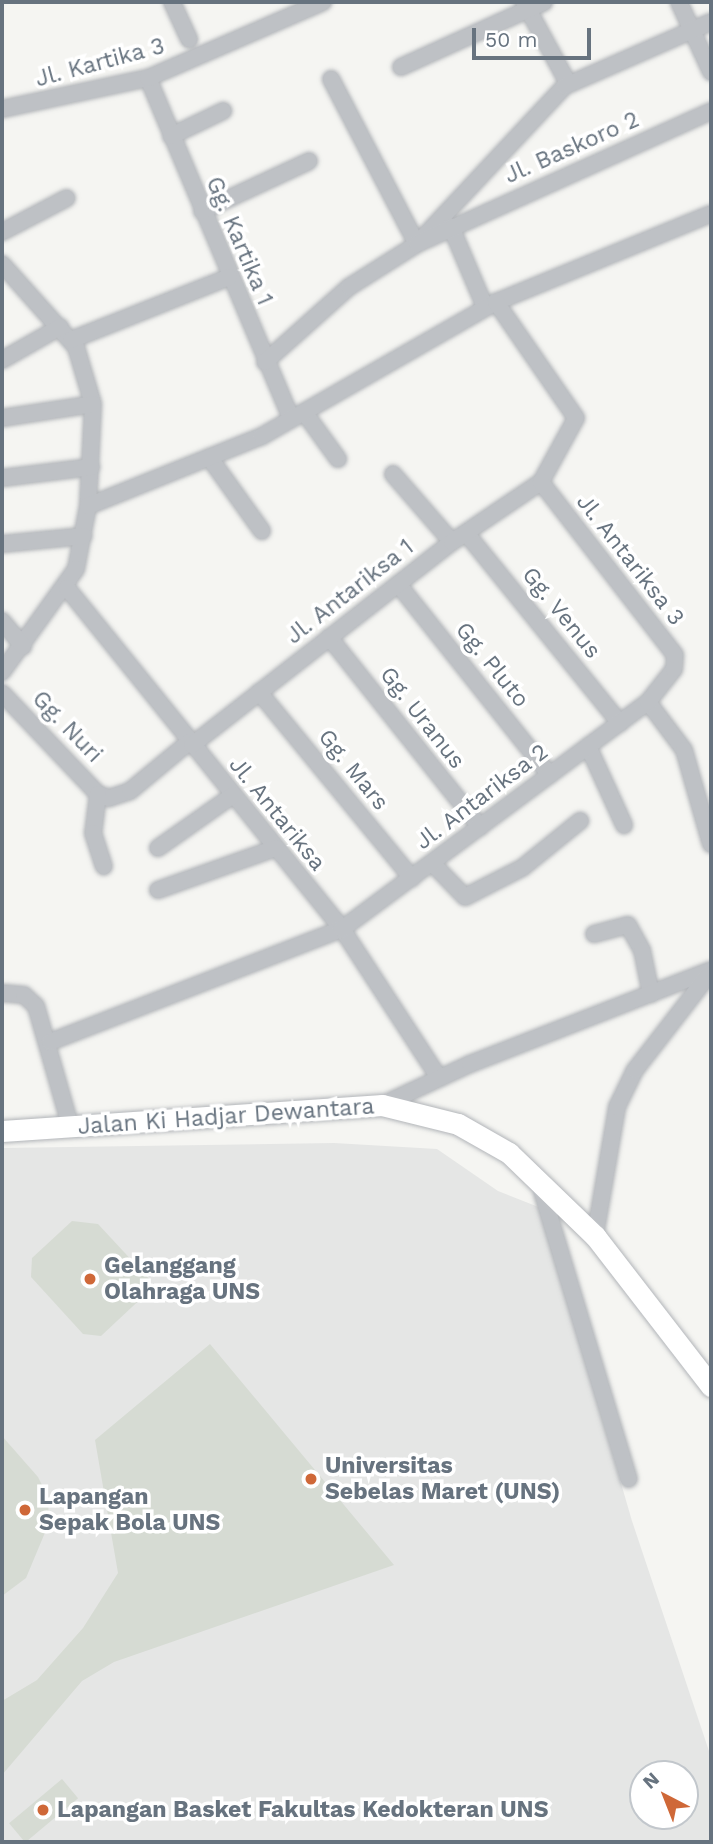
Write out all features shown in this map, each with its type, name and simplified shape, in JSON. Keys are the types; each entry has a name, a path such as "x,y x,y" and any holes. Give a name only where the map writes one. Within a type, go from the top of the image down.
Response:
{"main road":[{"name":"Jalan Ki Hadjar Dewantara","path":"2,1131 382,1105 458,1124 537,1176 595,1236 711,1387"}],"street":[{"path":"172,2 189,39"},
{"name":"Jl. Kartika 3","path":"2,109 148,78 323,2"},
{"path":"679,2 711,72"},
{"path":"401,66 532,4 568,83"},
{"path":"265,362 341,293 417,244 568,83 711,22"},
{"name":"Gg. Kartika 1","path":"148,78 265,362 298,416 338,459"},
{"path":"331,79 417,244"},
{"path":"171,136 223,111"},
{"name":"Jl. Baskoro 2","path":"417,244 711,111"},
{"path":"202,211 309,161"},
{"path":"2,232 67,198"},
{"path":"88,506 209,457 298,416 490,305 711,214"},
{"path":"451,227 490,305 576,418 541,482"},
{"path":"2,264 71,340 84,362 93,404 91,467 84,536 66,588 2,672"},
{"path":"71,340 229,277"},
{"path":"2,360 60,327"},
{"path":"2,418 93,404"},
{"path":"209,457 262,531"},
{"path":"2,478 91,467"},
{"path":"393,474 452,542"},
{"name":"Jl. Antariksa 1","path":"98,794 120,797 452,542 541,482"},
{"name":"Jl. Antariksa 3","path":"541,482 675,654 674,669 648,702"},
{"name":"Gg. Venus","path":"467,533 620,723"},
{"path":"2,544 84,536"},
{"name":"Gg. Pluto","path":"398,584 550,775"},
{"name":"Jl. Antariksa","path":"66,588 342,929 439,1078"},
{"path":"2,621 23,646"},
{"name":"Gg. Uranus","path":"329,637 480,827"},
{"name":"Gg. Mars","path":"258,692 412,878"},
{"name":"Gg. Nuri","path":"2,693 98,794"},
{"path":"648,702 684,750 711,844"},
{"name":"Jl. Antariksa 2","path":"50,1042 342,929 648,702"},
{"path":"588,746 624,825"},
{"path":"98,794 93,833 104,866"},
{"path":"158,848 233,795"},
{"path":"432,863 465,897 522,868 580,821"},
{"path":"158,890 276,848"},
{"path":"594,934 623,922 642,950 651,994"},
{"path":"382,1105 439,1078 711,971"},
{"path":"595,1236 617,1107 635,1070 711,971"},
{"path":"2,993 32,1000 50,1042 71,1128"},
{"path":"537,1176 629,1479"}],"shaded area":[{"name":"Universitas Sebelas Maret (UNS)","path":"334,1143 437,1149 498,1191 541,1208 632,1521 711,1757 711,1842 2,1842 2,1148"},
{"name":"Gelanggang Olahraga UNS","path":"72,1221 98,1224 150,1280 148,1292 101,1336 83,1334 31,1277 32,1258"},
{"path":"210,1344 394,1565 114,1662 82,1681 2,1775 2,1701 37,1680 83,1628 118,1573 95,1440"},
{"name":"Lapangan Sepak Bola UNS","path":"2,1436 38,1477 48,1497 49,1523 26,1578 2,1596"},
{"name":"Lapangan Basket Fakultas Kedokteran UNS","path":"62,1779 78,1798 26,1842 9,1823"}],"place":[{"name":"Gelanggang Olahraga UNS","path":"90,1279"},
{"name":"Universitas Sebelas Maret (UNS)","path":"311,1479"},
{"name":"Lapangan Sepak Bola UNS","path":"25,1510"},
{"name":"Lapangan Basket Fakultas Kedokteran UNS","path":"43,1810"}]}
